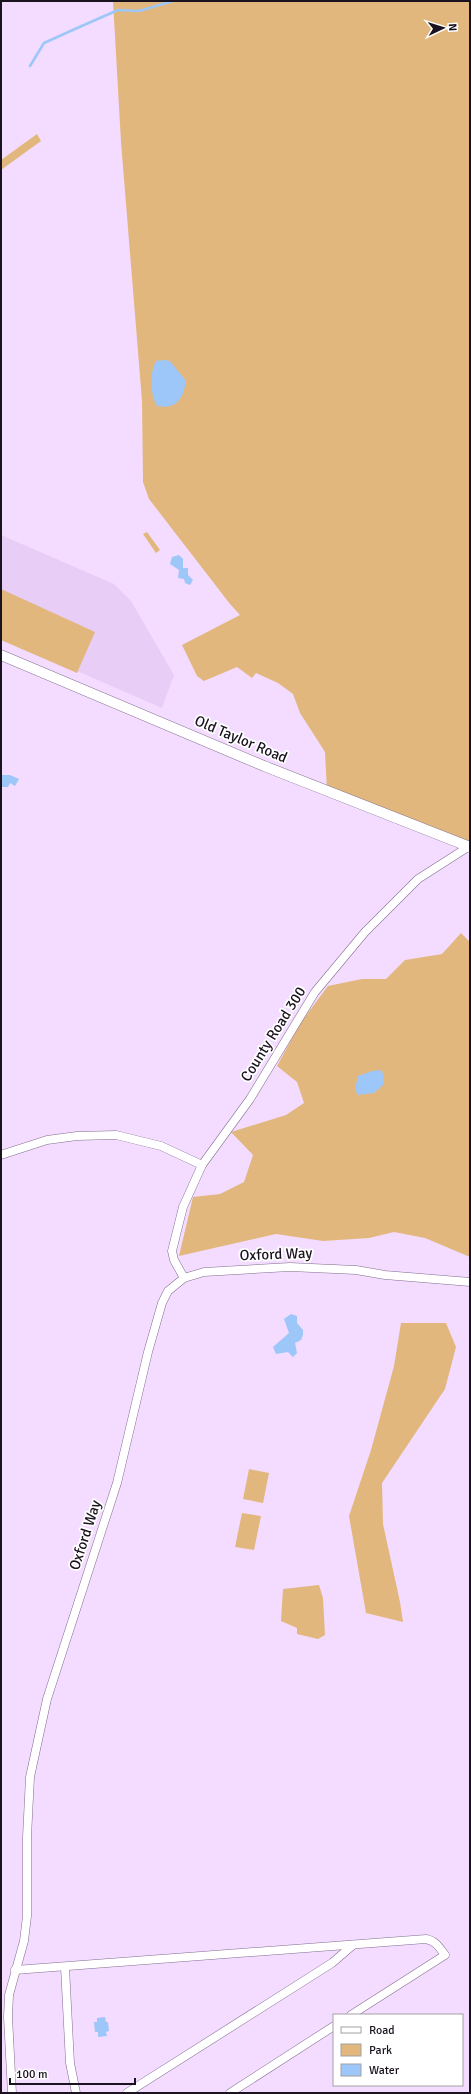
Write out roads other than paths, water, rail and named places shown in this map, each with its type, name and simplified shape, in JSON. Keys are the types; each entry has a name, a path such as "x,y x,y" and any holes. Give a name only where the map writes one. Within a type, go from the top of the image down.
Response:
{"street":[{"name":"Old Taylor Road","path":"1,655 264,766 469,847"},
{"name":"County Road 300","path":"184,1278 174,1260 172,1251 183,1207 202,1165 250,1099 315,992 365,932 418,879 469,847"},
{"path":"1,1155 47,1140 77,1136 116,1135 160,1146 202,1165"},
{"name":"Oxford Way","path":"12,2093 8,2017 9,1995 24,1941 27,1916 27,1837 30,1777 47,1699 117,1483 148,1352 162,1303 171,1288 184,1278 217,1270 321,1267 356,1270 385,1275 470,1282"},
{"path":"15,1970 426,1939 438,1945 444,1955 353,2014"},
{"path":"127,2093 332,1963 353,1945"},
{"path":"65,1967 70,2063 76,2093"},
{"path":"230,2093 333,2027"}],"water":[{"path":"156,361 170,361 186,381 183,393 178,401 170,406 164,407 157,406 153,396 151,378"},
{"path":"179,555 183,559 183,568 188,568 188,575 193,580 190,585 185,583 184,579 178,578 179,570 170,564 172,557"},
{"path":"1,775 10,775 19,779 15,786 10,783 8,787 1,787"},
{"path":"381,1070 384,1076 383,1085 374,1093 358,1095 355,1089 358,1076 372,1071"},
{"path":"291,1314 297,1316 297,1323 303,1330 301,1340 295,1343 297,1353 293,1357 288,1352 276,1354 273,1347 289,1333 284,1319"},
{"path":"105,2017 106,2022 108,2022 109,2031 106,2032 107,2036 98,2037 98,2032 95,2032 94,2022 97,2022 97,2018"}],"waterway":[{"path":"30,66 44,43 118,10 139,11 173,1"}]}
